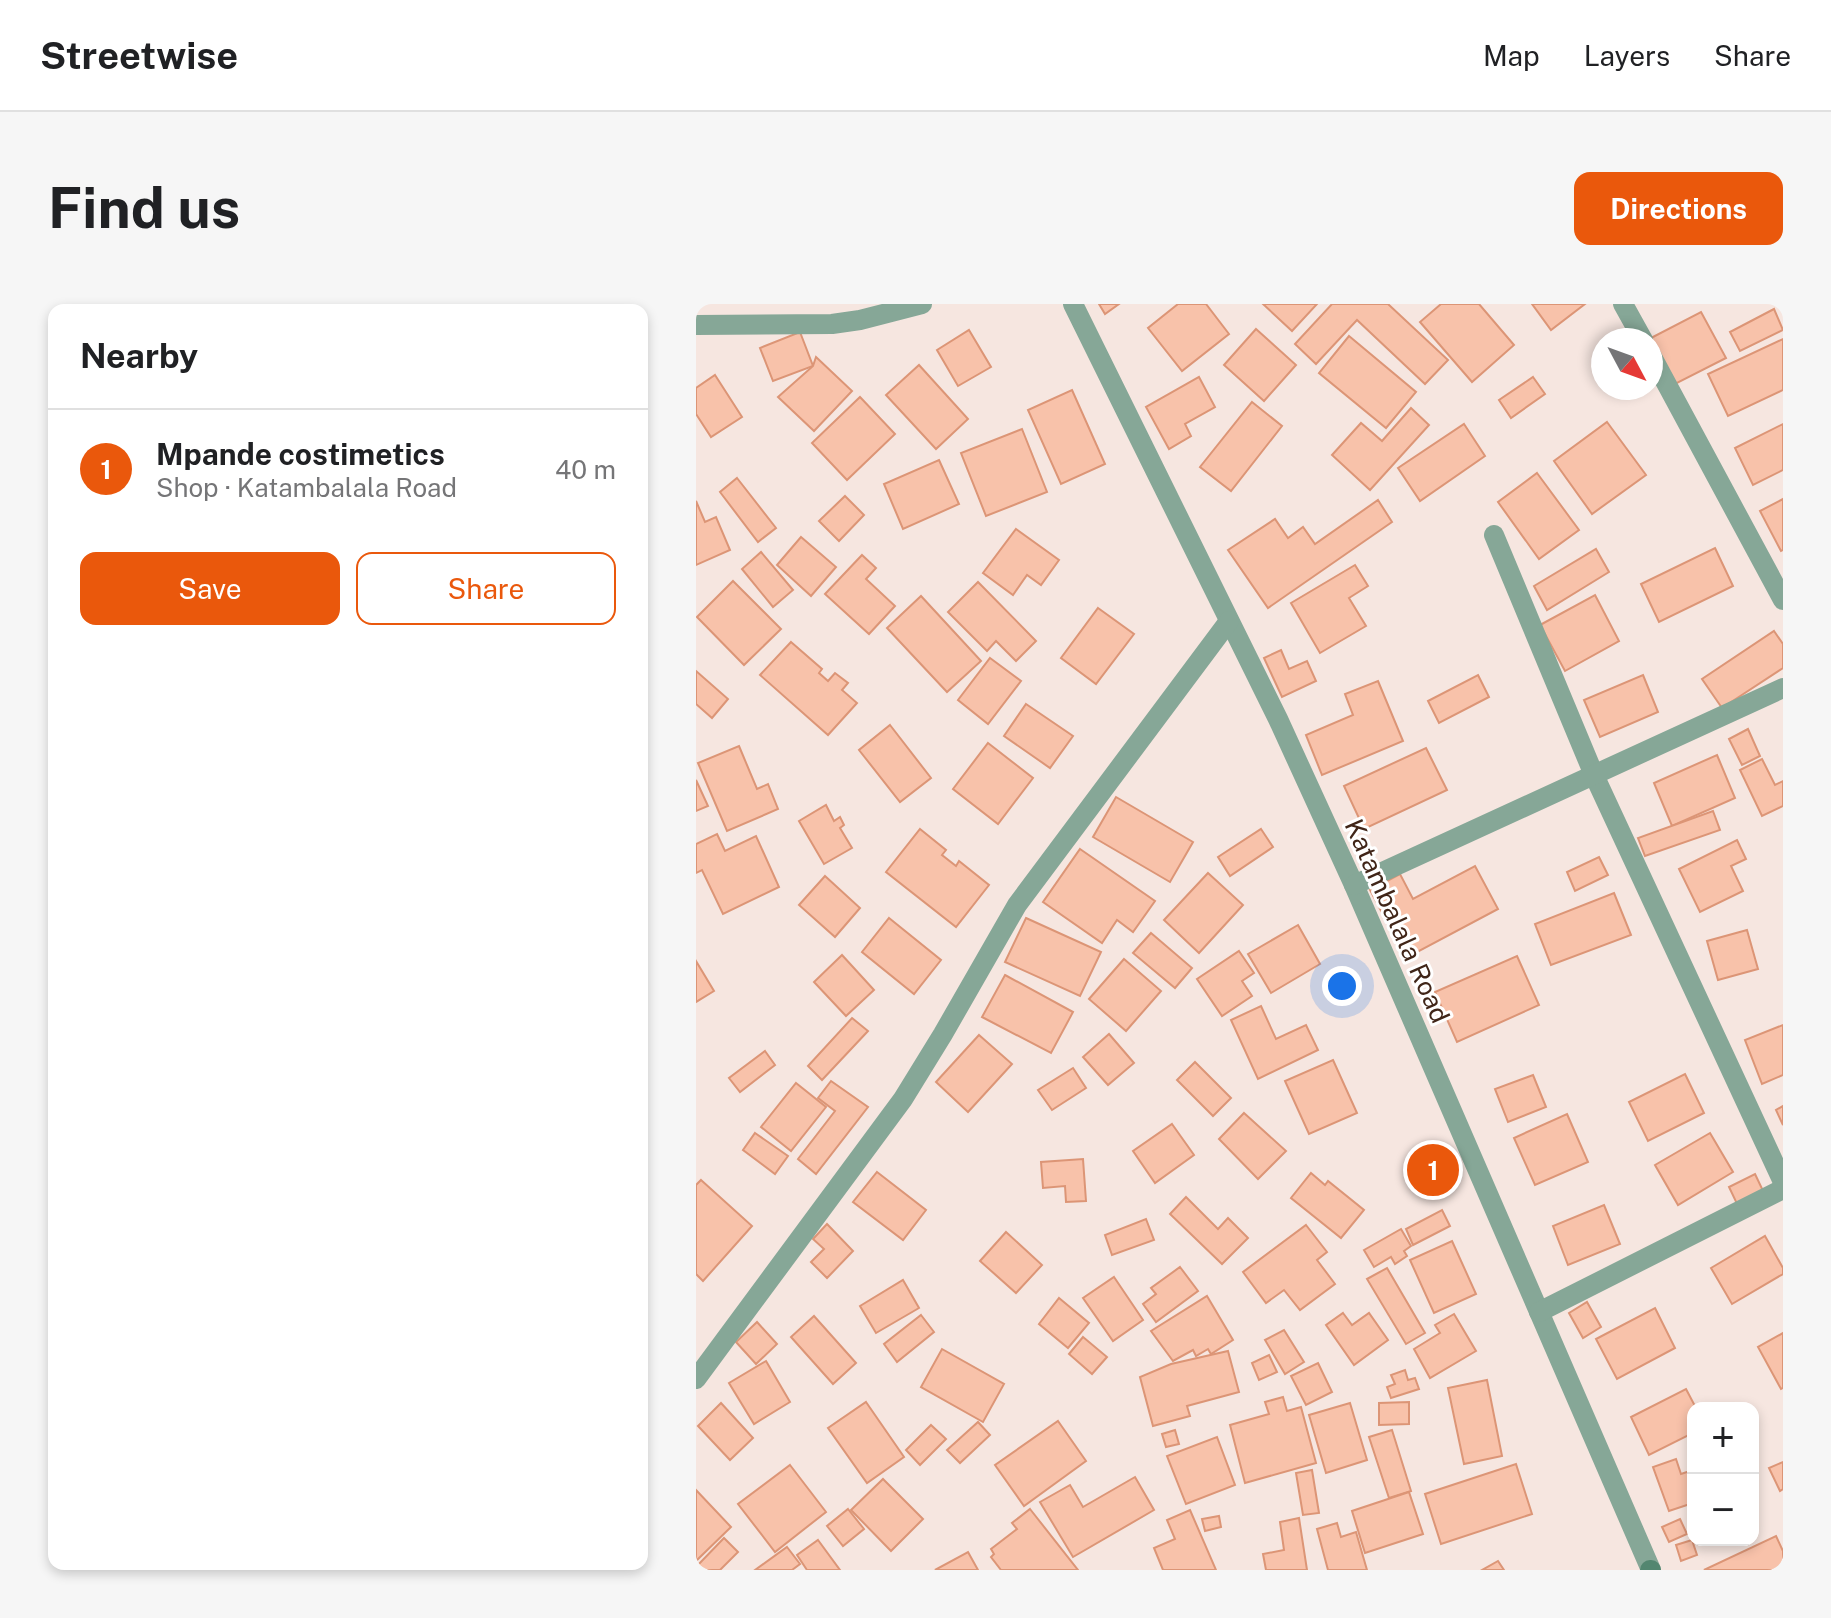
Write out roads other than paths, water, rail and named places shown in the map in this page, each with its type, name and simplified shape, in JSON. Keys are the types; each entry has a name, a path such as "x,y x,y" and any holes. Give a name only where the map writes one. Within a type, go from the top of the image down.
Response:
{"street":[{"path":"696,325 832,324 922,304"},
{"name":"Katambalala Road","path":"1073,304 1278,719 1354,885 1651,1570"},
{"path":"1623,304 1636,328"},
{"path":"1663,377 1783,600"},
{"path":"1494,535 1594,775 1783,1182"},
{"path":"696,1379 903,1099 1017,905 1229,621"},
{"path":"1354,885 1783,688"},
{"path":"1539,1312 1783,1189"}],"place":[{"name":"Mpande costimetics","path":"1433,1170"}]}
